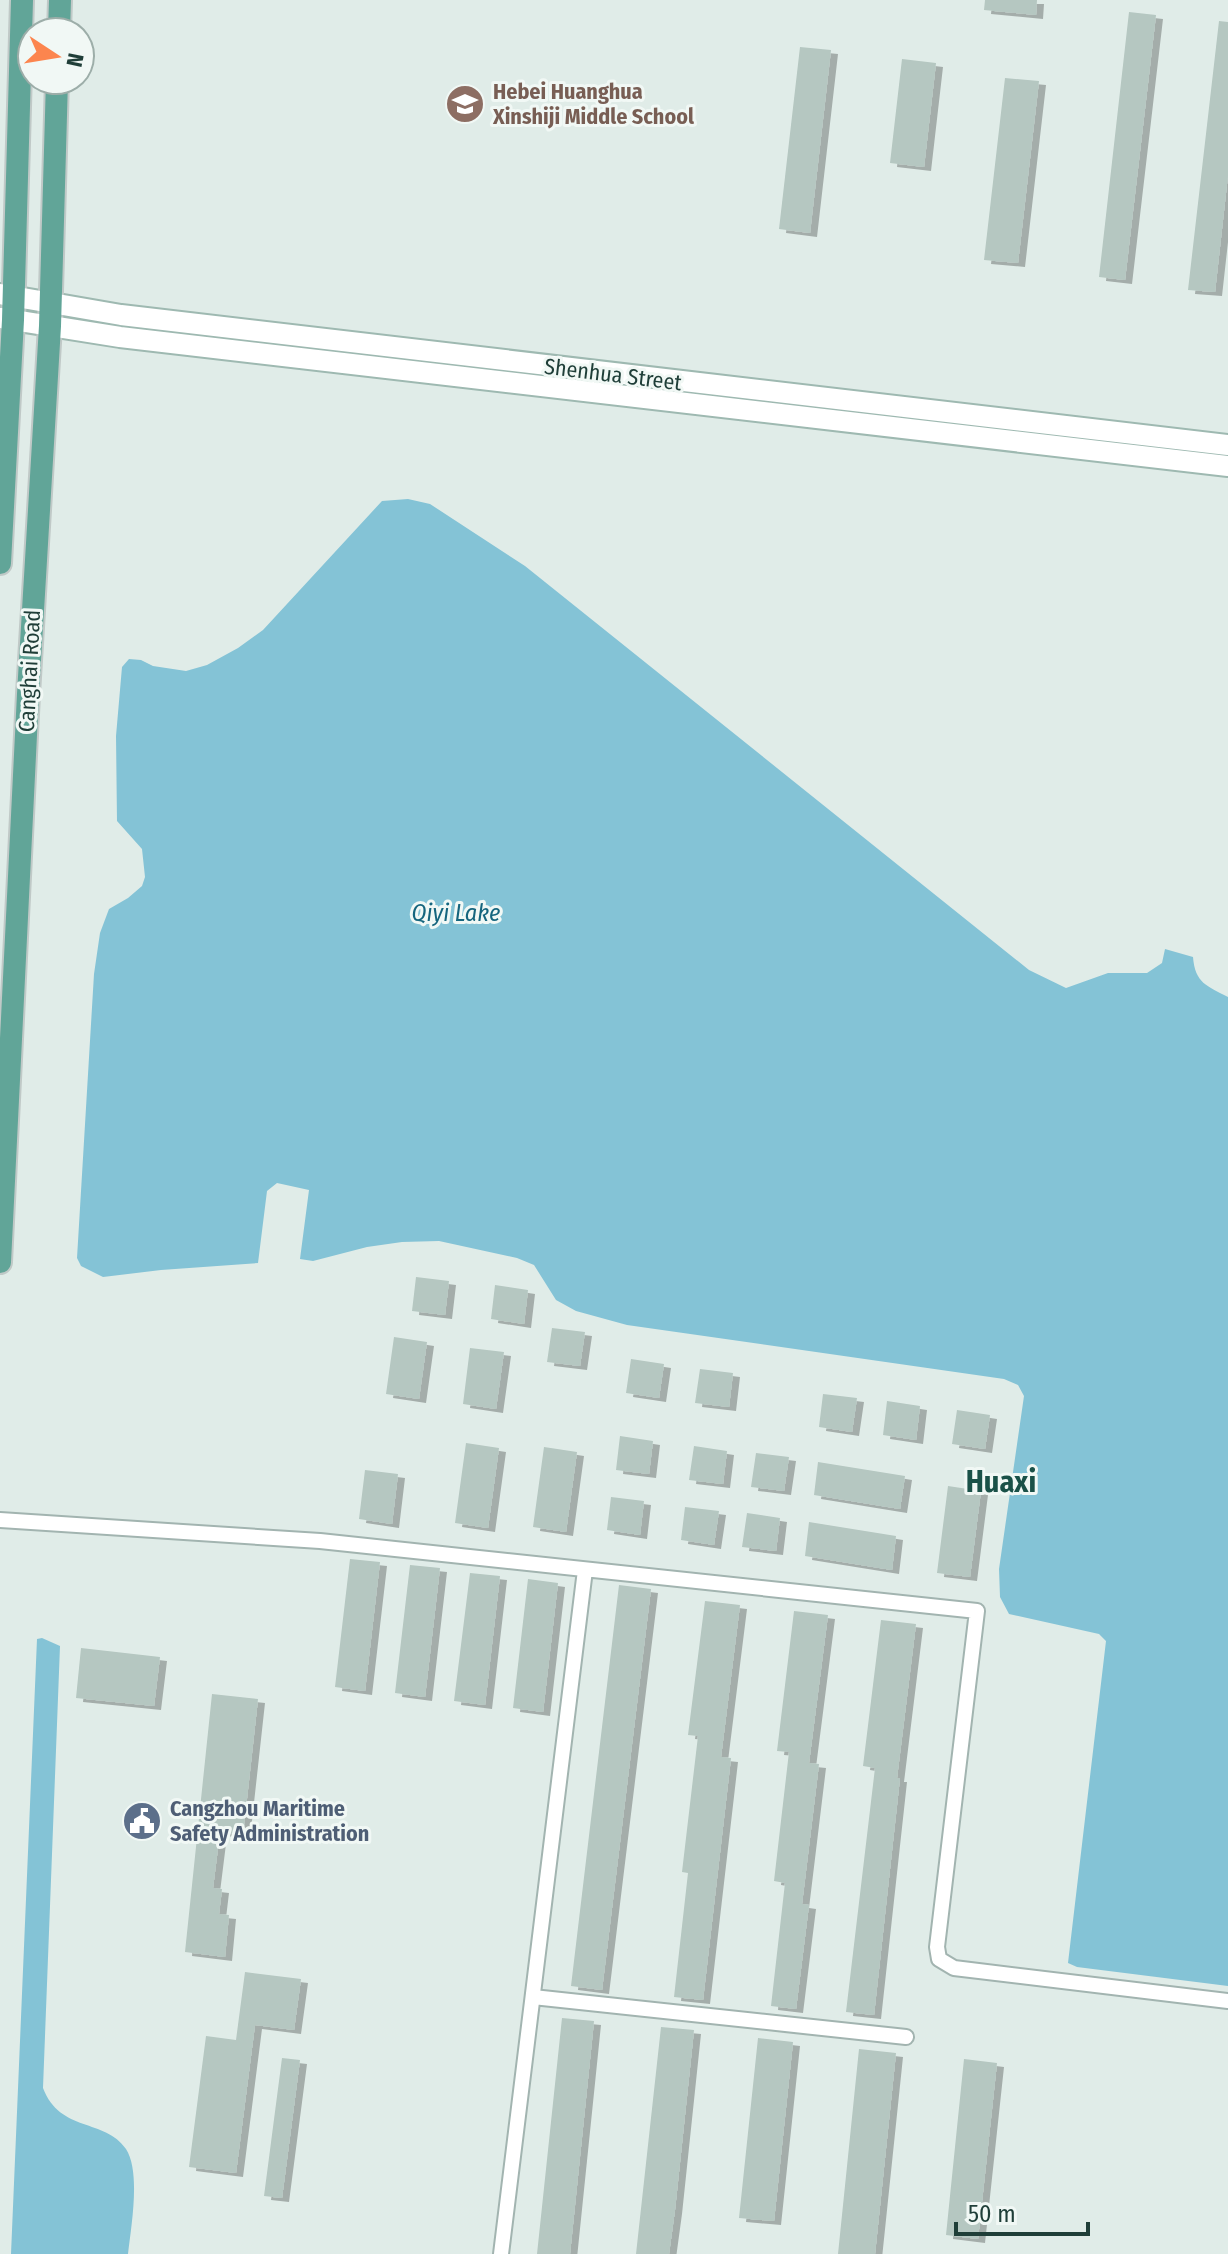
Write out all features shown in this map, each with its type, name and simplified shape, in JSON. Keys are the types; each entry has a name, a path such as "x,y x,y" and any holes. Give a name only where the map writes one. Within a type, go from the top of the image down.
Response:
{"main road":[{"path":"0,563 6,319 22,0"},
{"name":"Canghai Road","path":"0,1262 50,326 57,96"},
{"name":"Shenhua Street","path":"7,295 136,317 1228,445"},
{"name":"Shenhua Street","path":"6,319 136,339 1228,466"}],"street":[{"path":"0,1520 320,1541 977,1611 937,1947 939,1959 954,1968 1228,2001"},
{"path":"501,2254 585,1570"},
{"path":"533,1997 906,2037"}],"water":[{"name":"Qiyi Lake","path":"408,499 430,504 525,566 1029,970 1066,988 1108,973 1147,973 1162,963 1165,949 1193,957 1199,978 1228,997 1228,1986 1077,1967 1068,1963 1106,1641 1099,1634 1009,1614 1000,1597 999,1569 1024,1396 1018,1385 1004,1379 627,1325 576,1311 556,1300 534,1265 517,1258 439,1241 402,1242 367,1247 313,1261 300,1259 309,1190 277,1183 267,1191 258,1263 103,1277 81,1266 77,1258 94,974 100,933 109,909 142,886 145,877 142,849 117,821 116,736 122,667 129,659 186,671 207,665 238,648 263,630 382,501"},
{"path":"42,1638 60,1646 43,2088 60,2112 107,2133 126,2149 131,2159 134,2185 128,2254 11,2254 37,1639"}],"building":[{"path":"985,0 1037,0 1036,15 984,10"},
{"path":"1129,12 1156,15 1125,280 1099,277"},
{"path":"1219,21 1228,22 1228,175 1215,292 1188,290"},
{"path":"800,47 831,50 810,233 779,229"},
{"path":"902,59 936,63 924,167 890,163"},
{"path":"1005,78 1039,81 1018,263 984,260"},
{"path":"416,1277 449,1281 445,1315 412,1311"},
{"path":"495,1285 528,1290 524,1324 491,1319"},
{"path":"552,1328 585,1332 580,1366 547,1362"},
{"path":"394,1337 427,1342 419,1399 386,1394"},
{"path":"470,1348 504,1352 496,1409 463,1404"},
{"path":"631,1359 664,1364 659,1398 626,1393"},
{"path":"700,1369 733,1373 729,1407 695,1403"},
{"path":"823,1394 857,1398 852,1432 819,1427"},
{"path":"887,1401 920,1406 916,1440 883,1435"},
{"path":"957,1410 990,1415 985,1449 952,1444"},
{"path":"620,1436 653,1441 649,1474 616,1470"},
{"path":"466,1443 499,1448 488,1528 455,1523"},
{"path":"694,1446 727,1451 723,1484 689,1480"},
{"path":"544,1447 577,1452 566,1532 533,1527"},
{"path":"756,1453 789,1457 784,1491 751,1487"},
{"path":"818,1462 905,1476 900,1509 814,1495"},
{"path":"365,1470 398,1474 392,1524 359,1519"},
{"path":"948,1486 981,1491 970,1577 937,1573"},
{"path":"611,1497 644,1501 640,1535 607,1530"},
{"path":"685,1507 719,1511 714,1545 681,1540"},
{"path":"747,1513 780,1518 776,1551 742,1547"},
{"path":"809,1522 896,1536 892,1570 805,1556"},
{"path":"350,1559 380,1562 365,1691 335,1687"},
{"path":"410,1565 440,1568 425,1697 395,1693"},
{"path":"470,1573 500,1576 485,1705 454,1701"},
{"path":"528,1579 558,1583 543,1712 513,1708"},
{"path":"619,1585 651,1589 602,1990 571,1986"},
{"path":"705,1601 740,1605 721,1757 731,1758 703,2000 674,1997 688,1873 682,1872 698,1736 688,1735"},
{"path":"794,1611 828,1615 809,1763 819,1764 802,1904 809,1905 796,2009 771,2006 785,1883 774,1881 789,1752 777,1751"},
{"path":"881,1620 916,1624 897,1778 900,1778 874,2015 846,2012 875,1768 863,1766"},
{"path":"81,1648 160,1657 154,1706 76,1698"},
{"path":"212,1694 258,1699 243,1835 220,1832 213,1888 222,1889 219,1914 229,1915 225,1957 185,1952"},
{"path":"245,1972 301,1979 294,2030 255,2025 236,2173 189,2167 206,2036 236,2040"},
{"path":"562,2018 594,2021 570,2254 537,2254"},
{"path":"661,2027 694,2030 675,2210 669,2254 636,2254"},
{"path":"758,2038 793,2042 774,2221 739,2218"},
{"path":"859,2049 896,2053 875,2254 838,2254"},
{"path":"282,2058 300,2060 282,2198 264,2196"},
{"path":"964,2059 997,2063 978,2239 946,2235"}],"place":[{"name":"Hebei Huanghua Xinshiji Middle School","path":"465,104"},
{"name":"Cangzhou Maritime Safety Administration","path":"142,1821"}],"district":[{"name":"Huaxi","path":"1001,1482"}]}
